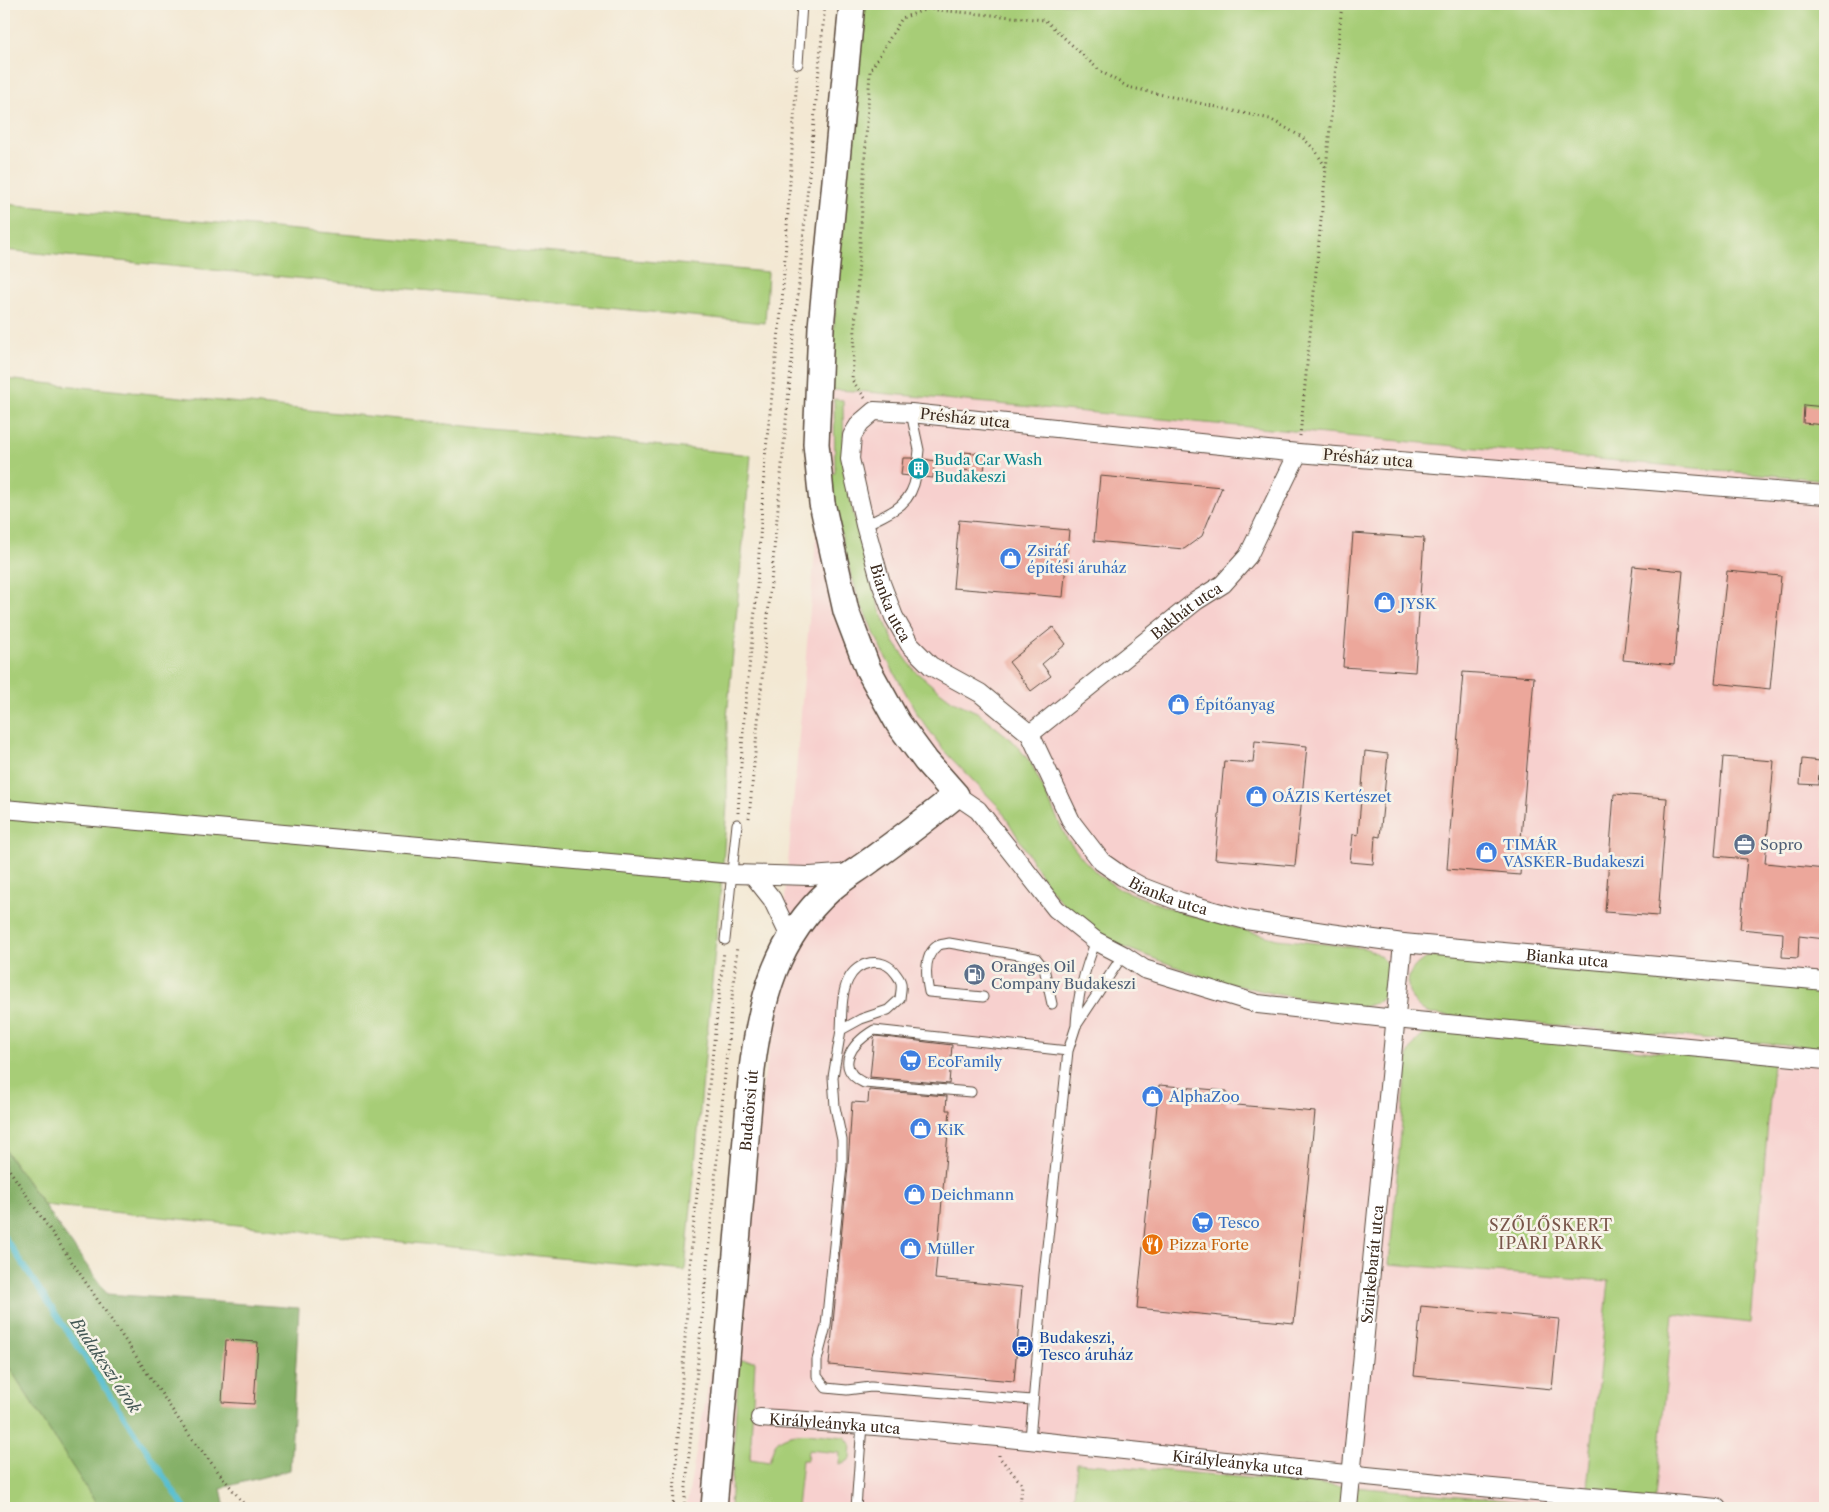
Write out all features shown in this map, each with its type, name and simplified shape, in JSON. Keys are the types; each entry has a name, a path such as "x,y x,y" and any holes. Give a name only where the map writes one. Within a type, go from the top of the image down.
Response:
{"main road":[{"path":"852,4 821,326 816,444 822,503 846,611 868,669 898,723 926,761 956,795"},
{"name":"Budaörsi út","path":"714,1508 752,1069 757,1034 767,990 790,937 809,912 832,889 928,819 956,795"}],"street":[{"path":"874,411 911,413"},
{"name":"Bianka utca","path":"874,411 860,423 852,436 850,459 881,583 894,617 910,645 931,666 980,694 1030,734 1072,823 1085,842 1102,862 1142,887 1181,902 1246,920 1403,943 1825,980"},
{"name":"Présház utca","path":"911,413 1298,453 1825,495"},
{"name":"Bakhát utca","path":"1030,734 1196,601 1223,584 1248,556 1298,453"},
{"path":"956,795 978,810 1056,910 1096,941 1124,955 1144,969 1258,1004 1825,1060"},
{"path":"4,809 733,874 810,876 854,873"},
{"path":"754,875 772,899 790,937"},
{"name":"Szürkebarát utca","path":"1348,1508 1403,943"},
{"name":"Királyleányka utca","path":"760,1418 862,1424 1030,1439 1351,1474 1717,1508"}],"lane":[{"path":"798,64 802,4"},
{"path":"911,413 919,450 918,459"},
{"path":"865,525 901,508 915,484 916,476"},
{"path":"725,940 737,824"},
{"path":"1030,1439 1032,1400 1068,1051 1076,1026 1077,1007 1086,966 1096,941"},
{"path":"982,997 929,992 926,976 930,955 938,946 949,943 1036,958 1044,968 1052,1004"},
{"path":"1076,1026 1124,955"},
{"path":"841,1030 861,1019 888,1010 900,999 901,982 893,970 882,963 869,962 858,968 849,978 843,994 841,1030 833,1077 835,1108 842,1140 842,1165 826,1326 817,1360 817,1376 826,1388 847,1390 872,1387 1032,1400"},
{"path":"971,1092 864,1083 854,1078 849,1068 848,1057 853,1046 861,1037 874,1030 1068,1051"},
{"path":"856,1508 862,1424"}],"path":[{"path":"748,826 825,4"},
{"path":"1298,453 1342,4"},
{"path":"874,411 852,380 870,71 902,18 927,9 1045,20 1100,71 1128,86 1270,119 1302,136 1315,150 1326,168"},
{"path":"737,824 744,717 756,600 765,458 782,303 798,64"},
{"path":"672,1508 692,1239 725,940"},
{"path":"684,1508 737,944"},
{"path":"4,1162 190,1436 247,1508"},
{"path":"999,1437 999,1458 1022,1484 1020,1508"}],"shaded area":[{"path":"829,390 857,391 1825,480 1825,1508 686,1508 774,1024"}],"green space":[{"path":"861,4 1825,4 1825,480 857,391 829,390 855,53"},
{"path":"4,204 768,272 765,323 4,250"},
{"path":"4,379 751,455 727,718 727,805 723,864 685,1271 44,1205 4,1148"},
{"path":"834,399 843,400 844,474 866,566 880,610 894,642 915,671 933,686 953,701 977,712 1013,741 1031,763 1067,839 1083,859 1099,875 1119,889 1185,914 1277,939 1364,948 1376,954 1391,971 1390,989 1384,997 1374,1004 1360,1007 1280,995 1209,979 1123,947 1087,925 1068,910 1047,885 1000,808 945,752 918,715 886,658 860,603 847,561 828,474 835,473"},
{"path":"1435,956 1825,992 1825,1049 1430,1014 1420,1008 1413,1000 1408,982 1410,974 1416,966 1424,960"},
{"path":"1442,1030 1773,1063 1751,1323 1673,1314 1654,1508 1073,1508 1077,1463 1585,1507 1609,1281 1389,1264 1408,1055 1414,1044 1425,1034"},
{"path":"4,1149 107,1294 299,1308 290,1470 221,1488 225,1508 99,1508 4,1359"},
{"path":"4,1359 99,1508 4,1508"},
{"path":"739,1360 755,1361 750,1459 769,1462 776,1443 790,1435 819,1434 845,1437 851,1445 850,1458 848,1461 839,1464 840,1453 808,1450 807,1460 802,1460 797,1508 730,1508"}],"building":[{"path":"1804,405 1825,407 1825,425 1803,423"},
{"path":"964,452 986,454 984,472 962,470"},
{"name":"Buda Car Wash Budakeszi","path":"903,458 912,458 914,464 918,465 923,463 924,459 935,461 933,478 922,477 921,472 917,470 912,471 910,476 901,475"},
{"path":"1100,476 1222,487 1202,536 1184,549 1094,541"},
{"name":"Zsiráf építési áruház","path":"959,520 1069,530 1063,597 953,588"},
{"name":"JYSK","path":"1353,533 1424,538 1415,672 1343,667"},
{"path":"1633,566 1683,571 1674,665 1623,660"},
{"path":"1727,571 1781,576 1770,689 1715,683"},
{"path":"1053,627 1066,644 1042,664 1051,676 1031,691 1009,662"},
{"path":"1463,672 1534,677 1521,839 1550,841 1548,863 1521,861 1520,875 1447,869"},
{"path":"1255,741 1307,746 1295,866 1215,859 1224,761 1253,763"},
{"path":"1365,751 1388,754 1380,837 1375,836 1373,864 1350,862 1353,834 1358,835"},
{"path":"1723,757 1774,761 1765,863 1825,869 1825,939 1799,936 1798,958 1782,957 1783,933 1740,929 1747,859 1715,856"},
{"path":"1802,759 1820,761 1818,785 1800,784"},
{"path":"1614,794 1667,798 1658,916 1605,912"},
{"name":"EcoFamily","path":"876,1036 952,1045 949,1084 870,1077 874,1038"},
{"path":"1159,1085 1227,1091 1226,1104 1315,1112 1294,1323 1137,1308"},
{"path":"869,1090 947,1096 946,1110 950,1110 935,1279 1022,1287 1014,1381 829,1365 848,1166 852,1102 868,1103"},
{"path":"1421,1306 1559,1319 1552,1389 1414,1376"},
{"path":"226,1340 258,1342 254,1404 222,1402"}],"waterway":[{"name":"Budakeszi árok","path":"4,1236 185,1508"}],"place":[{"name":"Buda Car Wash Budakeszi","path":"918,468"},
{"name":"Zsiráf építési áruház","path":"1011,559"},
{"name":"JYSK","path":"1384,603"},
{"name":"Építőanyag","path":"1179,704"},
{"name":"OÁZIS Kertészet","path":"1256,796"},
{"name":"Sopro","path":"1744,844"},
{"name":"TIMÁR VASKER-Budakeszi","path":"1487,853"},
{"name":"Oranges Oil Company Budakeszi","path":"975,975"},
{"name":"EcoFamily","path":"911,1061"},
{"name":"AlphaZoo","path":"1153,1096"},
{"name":"KiK","path":"921,1129"},
{"name":"Deichmann","path":"915,1194"},
{"name":"Tesco","path":"1202,1222"},
{"name":"Pizza Forte","path":"1153,1244"},
{"name":"Müller","path":"911,1248"},
{"name":"Budakeszi, Tesco áruház","path":"1023,1346"}],"district":[{"name":"SZŐLŐSKERT IPARI PARK","path":"1551,1234"}]}
